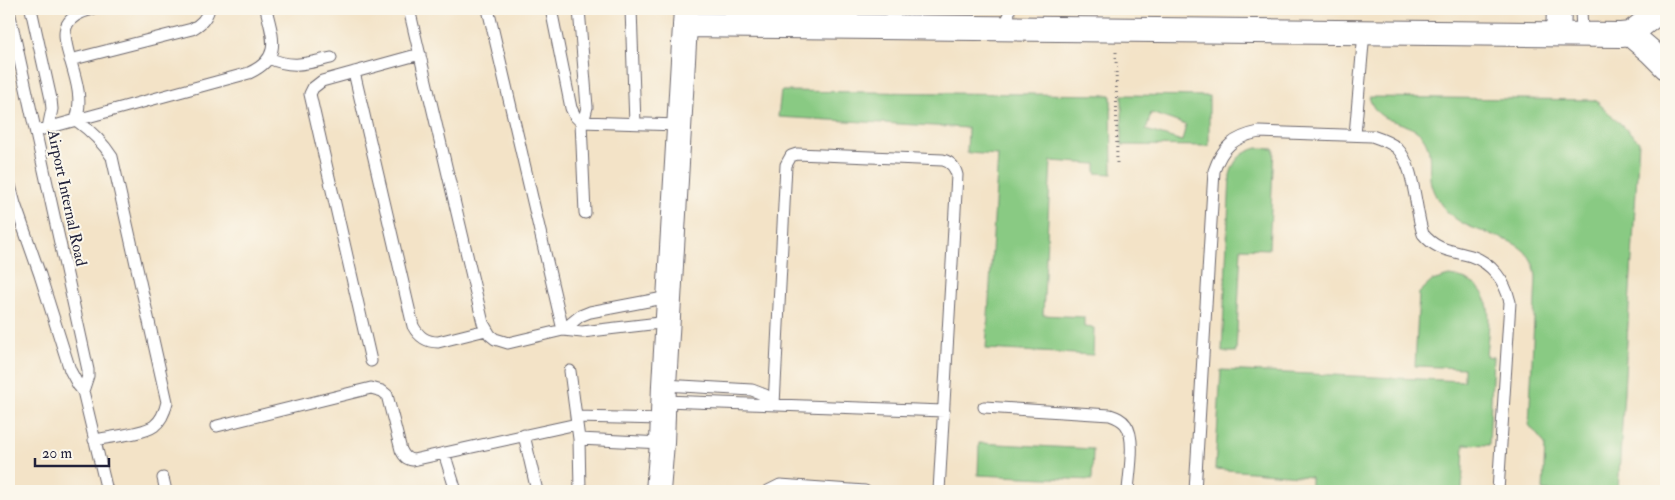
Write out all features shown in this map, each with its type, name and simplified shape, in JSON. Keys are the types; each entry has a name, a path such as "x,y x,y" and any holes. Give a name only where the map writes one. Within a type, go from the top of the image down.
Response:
{"street":[{"path":"1559,9 1570,34"},
{"path":"658,491 685,17 1008,18 1116,29 1630,34 1662,9"},
{"path":"1630,34 1666,67"}],"lane":[{"path":"32,9 52,99 48,128"},
{"path":"76,120 79,111 79,97 64,38 67,25 78,14 92,9"},
{"path":"70,60 192,29 206,18 209,9"},
{"path":"36,131 249,73 260,68 270,58 273,46 266,9"},
{"path":"409,9 486,330 495,339 508,343 563,330 582,332 668,322"},
{"path":"488,9 563,330"},
{"path":"551,9 571,108 581,122 679,125"},
{"path":"579,9 587,107 586,115 581,122 585,213"},
{"path":"630,9 636,124"},
{"path":"1570,34 1582,9"},
{"name":"Airport Internal Road","path":"9,11 88,370 83,391"},
{"path":"1355,135 1364,32"},
{"path":"371,362 310,94 313,88 322,81 420,54"},
{"path":"270,58 288,65 298,65 331,58"},
{"path":"354,72 413,326 417,334 431,342 438,342 486,330"},
{"path":"76,120 93,132 104,143 112,157 167,402 161,419 154,426 146,430 94,440"},
{"path":"1195,491 1214,171 1218,159 1235,140 1246,134 1259,132 1372,136 1385,140 1397,148 1409,168 1423,234 1429,242 1439,248 1473,256 1486,263 1502,280 1510,302 1498,491"},
{"path":"774,405 786,164 789,158 797,154 942,160 949,162 957,175 940,491"},
{"name":"Airport Internal Road","path":"9,182 70,370 83,391 107,491"},
{"path":"563,330 580,316 590,312 669,298"},
{"path":"570,371 579,439 580,491"},
{"path":"217,426 371,388 377,389 387,395 390,400 403,456 413,460 577,420 664,402 752,390 765,395 774,405"},
{"path":"664,402 944,411"},
{"path":"984,407 1110,415 1118,418 1130,430 1128,491"},
{"path":"524,434 537,491"},
{"path":"579,439 662,443"},
{"path":"444,453 456,491"},
{"path":"162,478 166,491"},
{"path":"768,491 780,485 865,491"}],"path":[{"path":"1116,29 1117,166"}],"green space":[{"path":"781,91 1111,95 1112,174 1096,173 1096,164 1051,161 1043,315 1084,317 1084,327 1094,328 1093,355 986,349 998,155 967,153 968,128 778,117"},
{"path":"1122,95 1209,96 1209,146 1122,145","holes":["1151,113 1186,125 1182,141 1146,130"]},
{"path":"1369,97 1595,100 1639,141 1618,491 1543,491 1545,444 1529,425 1536,277 1532,262 1525,252 1515,244 1463,224 1449,213 1439,202 1432,189 1428,148 1422,136 1408,126 1379,114 1373,107"},
{"path":"1257,148 1274,149 1269,249 1241,248 1236,352 1222,352 1230,175 1239,157"},
{"path":"1449,276 1465,280 1476,286 1483,294 1489,316 1486,356 1493,357 1489,445 1464,444 1462,491 1311,491 1311,477 1215,469 1221,370 1464,381 1464,368 1415,366 1419,293 1432,281"},
{"path":"979,443 1093,449 1092,480 978,475"}]}
